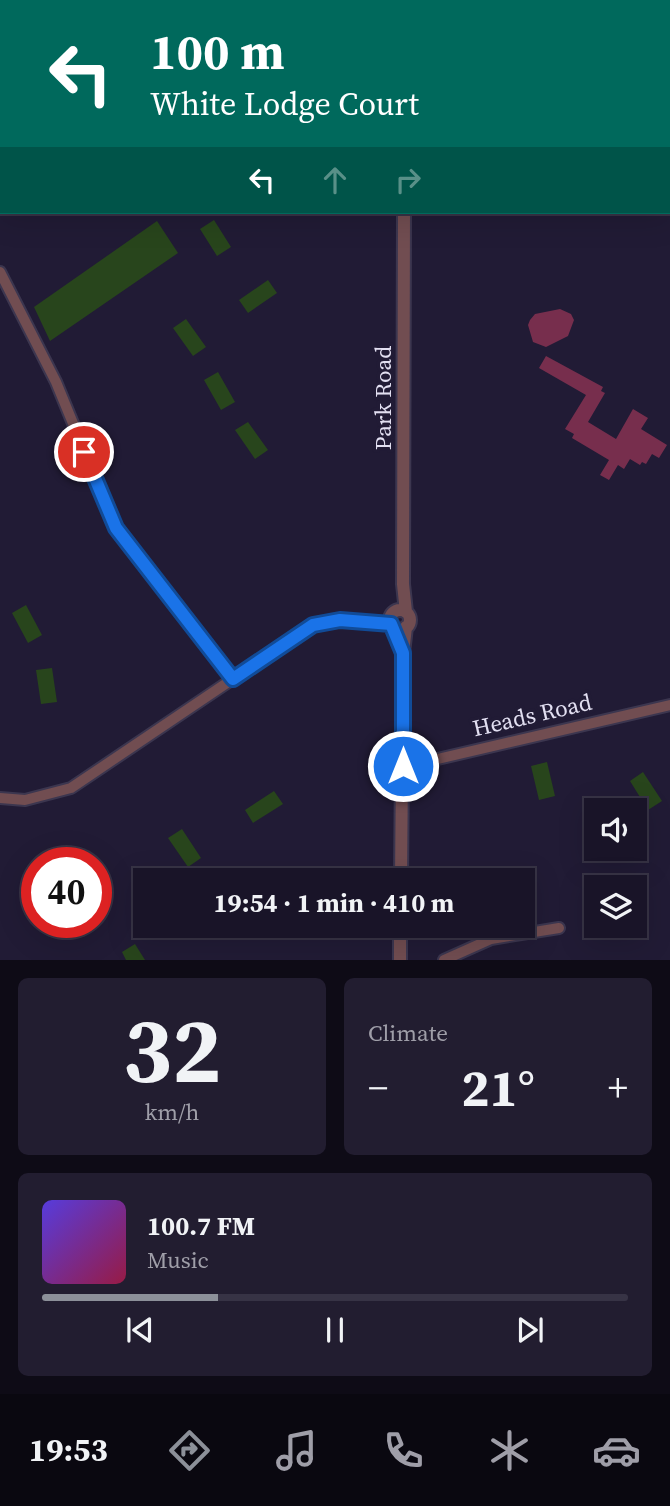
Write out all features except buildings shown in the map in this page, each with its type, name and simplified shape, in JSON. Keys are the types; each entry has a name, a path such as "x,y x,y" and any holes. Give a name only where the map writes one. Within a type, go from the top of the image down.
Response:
{"street":[{"name":"Park Road","path":"398,619 403,583 404,214"},
{"path":"0,272 8,281 56,382 116,528 233,679"},
{"path":"0,798 25,800 71,788 313,625 330,621 398,619 403,653 401,868"},
{"name":"Heads Road","path":"403,766 670,705"},
{"path":"444,960 491,939 559,928"},
{"path":"400,938 400,960"}],"green space":[{"path":"214,220 231,247 217,256 200,229"},
{"path":"157,221 178,253 50,341 34,307"},
{"path":"268,280 277,293 248,313 239,300"},
{"path":"186,319 206,347 193,356 173,328"},
{"path":"218,372 235,402 221,410 204,380"},
{"path":"248,422 268,450 255,459 235,430"},
{"path":"26,605 42,635 28,643 12,613"},
{"path":"52,668 57,702 41,704 36,670"},
{"path":"547,762 555,796 539,800 531,766"},
{"path":"643,772 662,801 648,810 647,798 641,798 630,781"},
{"path":"274,791 283,804 253,823 245,810"},
{"path":"182,829 201,858 188,867 168,838"},
{"path":"135,944 145,960 126,960 122,952"}],"route":[{"path":"84,452 110,519 121,537 233,679 313,625 340,620 391,624 395,628 403,653 403,766"}]}
